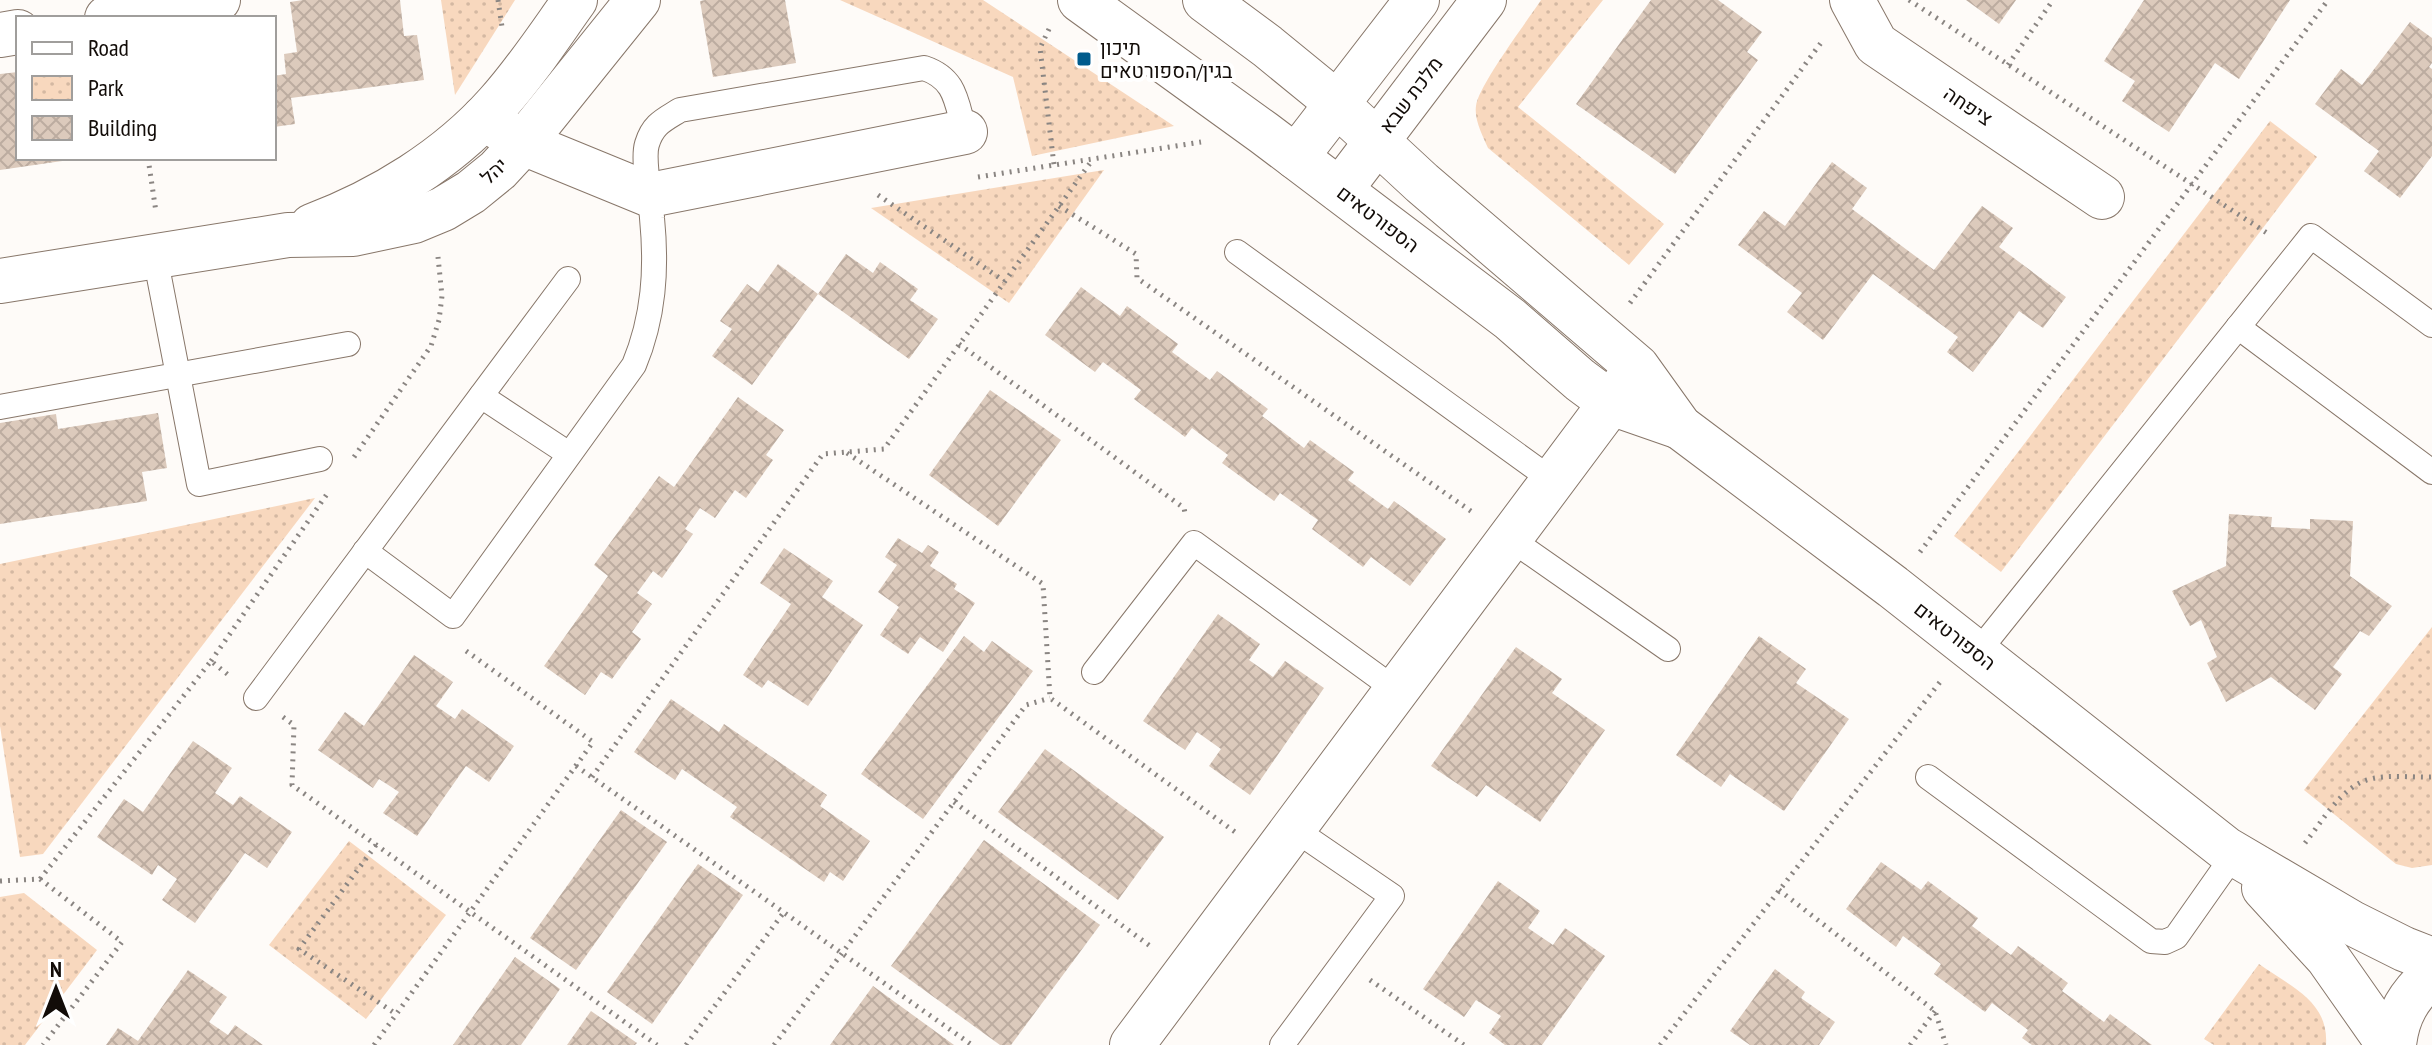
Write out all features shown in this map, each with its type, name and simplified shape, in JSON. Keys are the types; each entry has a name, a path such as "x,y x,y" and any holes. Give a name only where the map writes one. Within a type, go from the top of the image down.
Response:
{"street":[{"path":"119,16 218,0"},
{"name":"יהל","path":"288,235 323,222 388,190 447,151 484,118 511,88 575,0"},
{"name":"יהל","path":"0,281 288,235 353,234 414,221 443,209 498,170 638,0"},
{"name":"הספורטאים","path":"1205,0 1337,104 1422,183 1637,367 1680,427 1893,587 2229,852 2352,923 2432,960"},
{"path":"1296,157 1417,0"},
{"name":"מלכת שבא","path":"1340,190 1484,0"},
{"name":"ציפחה","path":"1852,0 1876,44 2102,197"},
{"name":"הספורטאים","path":"1065,12 1296,157 1510,319 1611,403 1680,427"},
{"path":"484,118 523,143 650,195 965,132"},
{"path":"1132,1045 1637,367"},
{"name":"הספורטאים","path":"2229,852 2328,958 2392,1045"},
{"path":"2392,1045 2408,999 2432,975"}],"lane":[{"path":"365,551 453,616 634,365 645,337 654,275 646,148 654,127 680,110 924,68 947,80 965,132"},
{"path":"1973,650 2311,236 2432,325"},
{"path":"1237,252 1552,480"},
{"path":"158,256 199,484 320,459"},
{"path":"256,698 568,279"},
{"path":"2238,327 2432,472"},
{"path":"0,407 348,344"},
{"path":"481,396 569,454"},
{"path":"1509,538 1668,649"},
{"path":"1094,672 1194,543 1396,690"},
{"path":"1928,777 2151,941 2165,942 2176,937 2229,852"},
{"path":"1282,843 1392,896 1282,1045"}],"path":[{"path":"1603,339 1852,0"},
{"path":"1909,0 2297,253"},
{"path":"2008,65 2053,0"},
{"path":"1893,587 2328,0"},
{"path":"1054,165 1040,48 1065,12"},
{"path":"592,777 823,454 884,449 1093,159"},
{"path":"148,160 158,256"},
{"path":"874,192 1004,281"},
{"path":"1059,206 1136,254 1137,278 1509,538"},
{"path":"959,344 1184,508 1194,543"},
{"path":"846,452 1043,584 1050,698"},
{"path":"374,1045 593,742 463,650 453,616"},
{"path":"1660,1045 1779,890 1973,650"},
{"path":"40,879 211,661 294,725 292,785 657,1045"},
{"path":"774,1045 1026,705 1050,698 1282,843"},
{"path":"576,766 972,1045"},
{"path":"2276,879 2340,799 2357,784 2378,778 2432,777"},
{"path":"954,802 1186,972"},
{"path":"376,845 299,949 396,1014"},
{"path":"0,881 40,879 122,942 43,1045"},
{"path":"1779,890 1935,1011 1946,1045"},
{"path":"686,1045 784,912"},
{"path":"1344,961 1464,1045"},
{"path":"1910,1045 1935,1011"}],"green space":[{"path":"441,0 515,0 455,95"},
{"path":"840,0 983,0 1174,126 1032,156 1013,77"},
{"path":"1541,0 1603,0 1518,107 1664,224 1629,265 1488,148 1479,128 1476,106 1479,97 1494,69"},
{"path":"2270,121 2317,157 2001,572 1954,536"},
{"path":"1104,170 1009,303 871,208"},
{"path":"315,498 43,854 20,857 0,726 0,564"},
{"path":"2432,627 2432,865 2412,868 2396,864 2304,790"},
{"path":"349,841 446,915 366,1019 269,945"},
{"path":"24,893 97,950 25,1045 0,1045 0,897"},
{"path":"2259,964 2315,1006 2325,1030 2326,1045 2214,1045 2204,1039"}],"building":[{"path":"400,0 404,36 417,35 424,80 291,98 295,124 276,127 276,76 286,74 284,54 297,52 290,2"},
{"path":"785,0 796,63 713,77 700,1"},
{"path":"1651,0 1718,0 1762,32 1747,52 1758,60 1675,174 1576,104"},
{"path":"1966,0 2016,0 1999,24"},
{"path":"2144,0 2290,0 2239,79 2215,63 2169,132 2122,101 2135,81 2104,61"},
{"path":"2410,22 2432,38 2432,63 2429,67 2432,69 2432,156 2400,198 2364,171 2379,151 2315,104 2341,69 2362,85"},
{"path":"16,72 16,160 69,160 0,170 0,74"},
{"path":"1832,162 1867,188 1852,209 1934,270 1982,206 2013,228 1999,247 2066,297 2043,328 2019,311 1973,372 1947,352 1958,337 1873,274 1823,340 1787,312 1802,293 1738,245 1764,211 1785,226"},
{"path":"846,254 873,273 880,262 918,289 910,300 938,319 909,359 818,294"},
{"path":"778,264 818,294 752,385 712,356 732,329 720,321 747,284 758,292"},
{"path":"1081,287 1120,316 1127,306 1178,344 1172,352 1210,380 1217,371 1268,409 1262,416 1304,448 1310,440 1354,472 1348,480 1388,509 1394,501 1446,539 1410,586 1371,557 1363,567 1312,529 1318,520 1280,493 1274,501 1222,463 1228,455 1192,428 1185,437 1134,399 1141,390 1103,362 1095,372 1045,335"},
{"path":"990,390 1061,440 998,526 929,475"},
{"path":"738,397 784,430 766,455 773,460 746,498 735,490 715,518 700,508 685,529 693,534 662,578 653,571 637,593 652,604 632,632 641,639 612,679 601,672 585,695 544,666 608,576 594,565 659,476 674,487"},
{"path":"158,413 167,468 142,472 147,501 0,524 0,423 56,414 58,429"},
{"path":"2229,514 2272,517 2271,527 2310,529 2310,519 2353,521 2350,576 2392,606 2369,636 2360,631 2333,667 2342,674 2315,710 2271,677 2226,702 2207,663 2217,657 2201,620 2190,626 2172,591 2226,566"},
{"path":"898,538 922,553 928,545 939,552 930,566 957,584 954,589 975,603 943,652 920,637 908,654 880,635 899,607 878,592 897,565 885,557"},
{"path":"784,548 833,581 822,597 863,625 808,706 768,680 762,688 743,675 791,604 760,583"},
{"path":"1218,614 1260,644 1249,660 1273,677 1285,661 1324,688 1250,795 1209,766 1221,749 1197,732 1185,750 1143,721"},
{"path":"964,636 984,652 992,641 1033,671 923,819 861,774"},
{"path":"1759,636 1806,669 1796,683 1849,719 1784,811 1730,774 1721,787 1676,755"},
{"path":"1516,647 1562,679 1552,693 1605,730 1540,822 1486,785 1477,797 1431,766"},
{"path":"414,655 453,682 436,706 455,719 462,709 514,746 489,782 466,766 417,836 383,813 399,792 379,779 373,788 318,750 345,712 364,726"},
{"path":"671,699 719,732 724,724 827,795 820,806 870,841 843,881 830,872 824,882 730,817 737,807 682,769 675,780 634,752"},
{"path":"193,741 232,768 215,793 233,805 240,796 292,832 267,868 245,853 195,923 162,900 177,879 158,865 152,875 97,837 124,799 143,812"},
{"path":"1045,749 1164,837 1118,900 998,812"},
{"path":"621,810 667,842 576,970 530,938"},
{"path":"984,840 1100,925 1011,1045 1000,1045 891,966"},
{"path":"1881,862 1921,890 1928,881 1978,918 1972,926 2011,955 2018,946 2068,983 2062,991 2104,1022 2110,1014 2152,1045 2032,1045 2022,1038 2028,1030 1992,1003 1985,1012 1934,974 1941,964 1903,936 1896,947 1846,909"},
{"path":"698,864 743,895 652,1024 607,992"},
{"path":"1498,881 1540,911 1528,928 1553,945 1565,928 1605,956 1542,1045 1505,1045 1489,1033 1501,1016 1476,1000 1464,1017 1423,989"},
{"path":"515,957 560,989 521,1045 453,1045"},
{"path":"1775,969 1805,992 1801,998 1835,1022 1819,1045 1750,1045 1730,1031"},
{"path":"188,970 227,997 209,1022 228,1035 235,1025 263,1045 106,1045 118,1028 138,1041"},
{"path":"873,986 954,1045 830,1045"},
{"path":"591,1011 637,1043 567,1045"}],"place":[{"name":"תיכון בגין/הספורטאים","path":"1084,59"}]}
